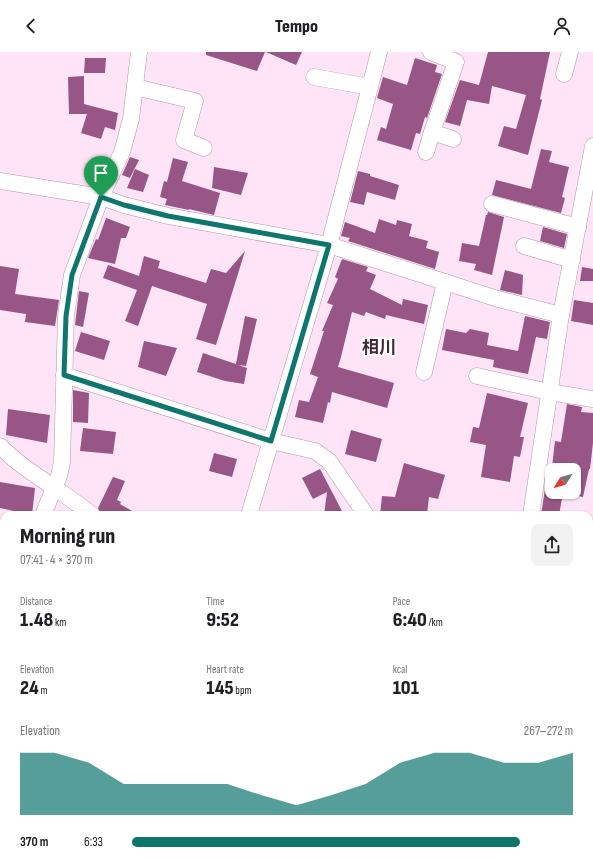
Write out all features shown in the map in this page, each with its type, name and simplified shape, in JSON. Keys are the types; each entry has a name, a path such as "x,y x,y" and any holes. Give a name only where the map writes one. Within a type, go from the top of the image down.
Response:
{"street":[{"path":"45,511 59,476 62,462 66,316 72,275 101,197 122,152 131,119 139,52"},
{"path":"250,511 329,245 379,52"},
{"path":"426,152 456,62 431,52"},
{"path":"564,74 570,52"},
{"path":"314,77 370,87"},
{"path":"135,87 195,101 184,140 204,148"},
{"path":"432,132 453,139"},
{"path":"532,511 561,315 572,260 583,221 593,146"},
{"path":"0,181 101,197 124,205 168,216 329,245 498,299 561,315"},
{"path":"492,204 583,221"},
{"path":"524,246 572,260"},
{"path":"424,372 445,282"},
{"path":"64,375 271,441 315,452 329,461 363,511"},
{"path":"477,376 550,392 593,399"},
{"path":"0,446 10,456 87,511"}],"building":[{"path":"206,52 265,52 257,71 206,55"},
{"path":"266,52 302,52 296,65"},
{"path":"488,52 550,52 540,99 542,100 528,155 498,146 504,126 516,129 526,95 492,86 489,104 467,100 460,126 445,122 460,80 479,85"},
{"path":"85,58 106,58 105,73 84,73"},
{"path":"415,58 437,65 435,72 442,74 427,118 425,117 420,134 416,133 411,150 377,140 381,127 386,129 393,104 377,98 383,77 407,85"},
{"path":"84,76 84,104 118,113 115,130 105,127 101,139 81,133 87,114 69,114 68,77"},
{"path":"541,149 552,151 549,162 569,167 562,197 565,198 561,213 492,195 496,180 531,189"},
{"path":"130,157 139,160 130,178 122,175"},
{"path":"173,158 188,162 182,181 220,193 214,215 165,205 167,199 160,197 164,181 167,182"},
{"path":"214,167 248,173 241,195 212,188"},
{"path":"135,169 149,175 143,192 127,188"},
{"path":"358,171 399,185 395,200 367,192 364,205 350,202"},
{"path":"488,212 504,217 492,275 474,270 476,264 459,261 462,243 479,246"},
{"path":"106,218 130,227 126,238 121,238 115,264 88,258 96,239 98,240"},
{"path":"379,219 396,225 397,220 412,224 409,236 428,241 426,248 439,252 435,269 348,241 350,238 341,236 345,222 375,233"},
{"path":"543,227 567,234 564,248 540,241"},
{"path":"245,251 216,345 196,339 207,304 152,286 138,326 125,321 137,290 103,278 108,265 139,276 144,256 160,261 158,268 206,283 211,269 226,273"},
{"path":"342,259 368,267 366,271 376,275 370,289 402,305 403,299 428,305 424,324 386,315 385,319 366,312 364,316 352,312 338,367 394,383 387,408 332,392 323,423 295,417 299,400 309,402 318,377 310,374 324,331 322,331 333,305 327,303 338,279 335,277"},
{"path":"0,266 19,269 15,294 59,300 55,326 25,322 26,314 0,310"},
{"path":"582,267 593,269 593,281 580,281"},
{"path":"505,270 523,275 522,295 500,290"},
{"path":"79,291 89,293 83,327 75,325"},
{"path":"574,300 593,303 593,325 571,321"},
{"path":"245,316 257,319 246,366 238,365 247,368 244,384 225,381 197,372 203,353 236,364"},
{"path":"525,316 550,322 547,339 536,337 528,374 493,367 494,360 442,350 446,329 466,333 470,329 489,333 487,345 518,351"},
{"path":"81,332 110,341 104,360 75,351"},
{"path":"144,341 177,348 166,376 138,367"},
{"path":"73,390 89,393 88,423 73,422"},
{"path":"487,393 528,403 520,437 524,437 520,457 514,456 510,482 481,477 486,445 470,442 473,427 479,428"},
{"path":"567,404 582,407 581,412 593,413 593,443 590,469 583,497 581,497 581,463 552,463 555,441 561,442"},
{"path":"8,409 50,415 47,443 6,435"},
{"path":"83,428 116,432 113,454 80,451"},
{"path":"351,430 382,439 376,462 345,454"},
{"path":"214,453 237,459 232,477 209,471"},
{"path":"404,463 445,475 438,499 429,497 427,511 380,511 382,496 395,497"},
{"path":"320,469 342,511 325,511 327,492 313,499 302,478"},
{"path":"113,477 125,481 117,500 121,502 120,504 132,511 99,511 98,508"},
{"path":"0,482 35,488 32,511 14,511 0,508"},
{"path":"545,489 545,499 562,499 560,511 542,511"}],"district":[{"name":"相川","path":"379,348"}],"route":[{"path":"101,197 124,205 168,216 329,245 271,441 64,375 66,316 72,275 101,197"}]}
